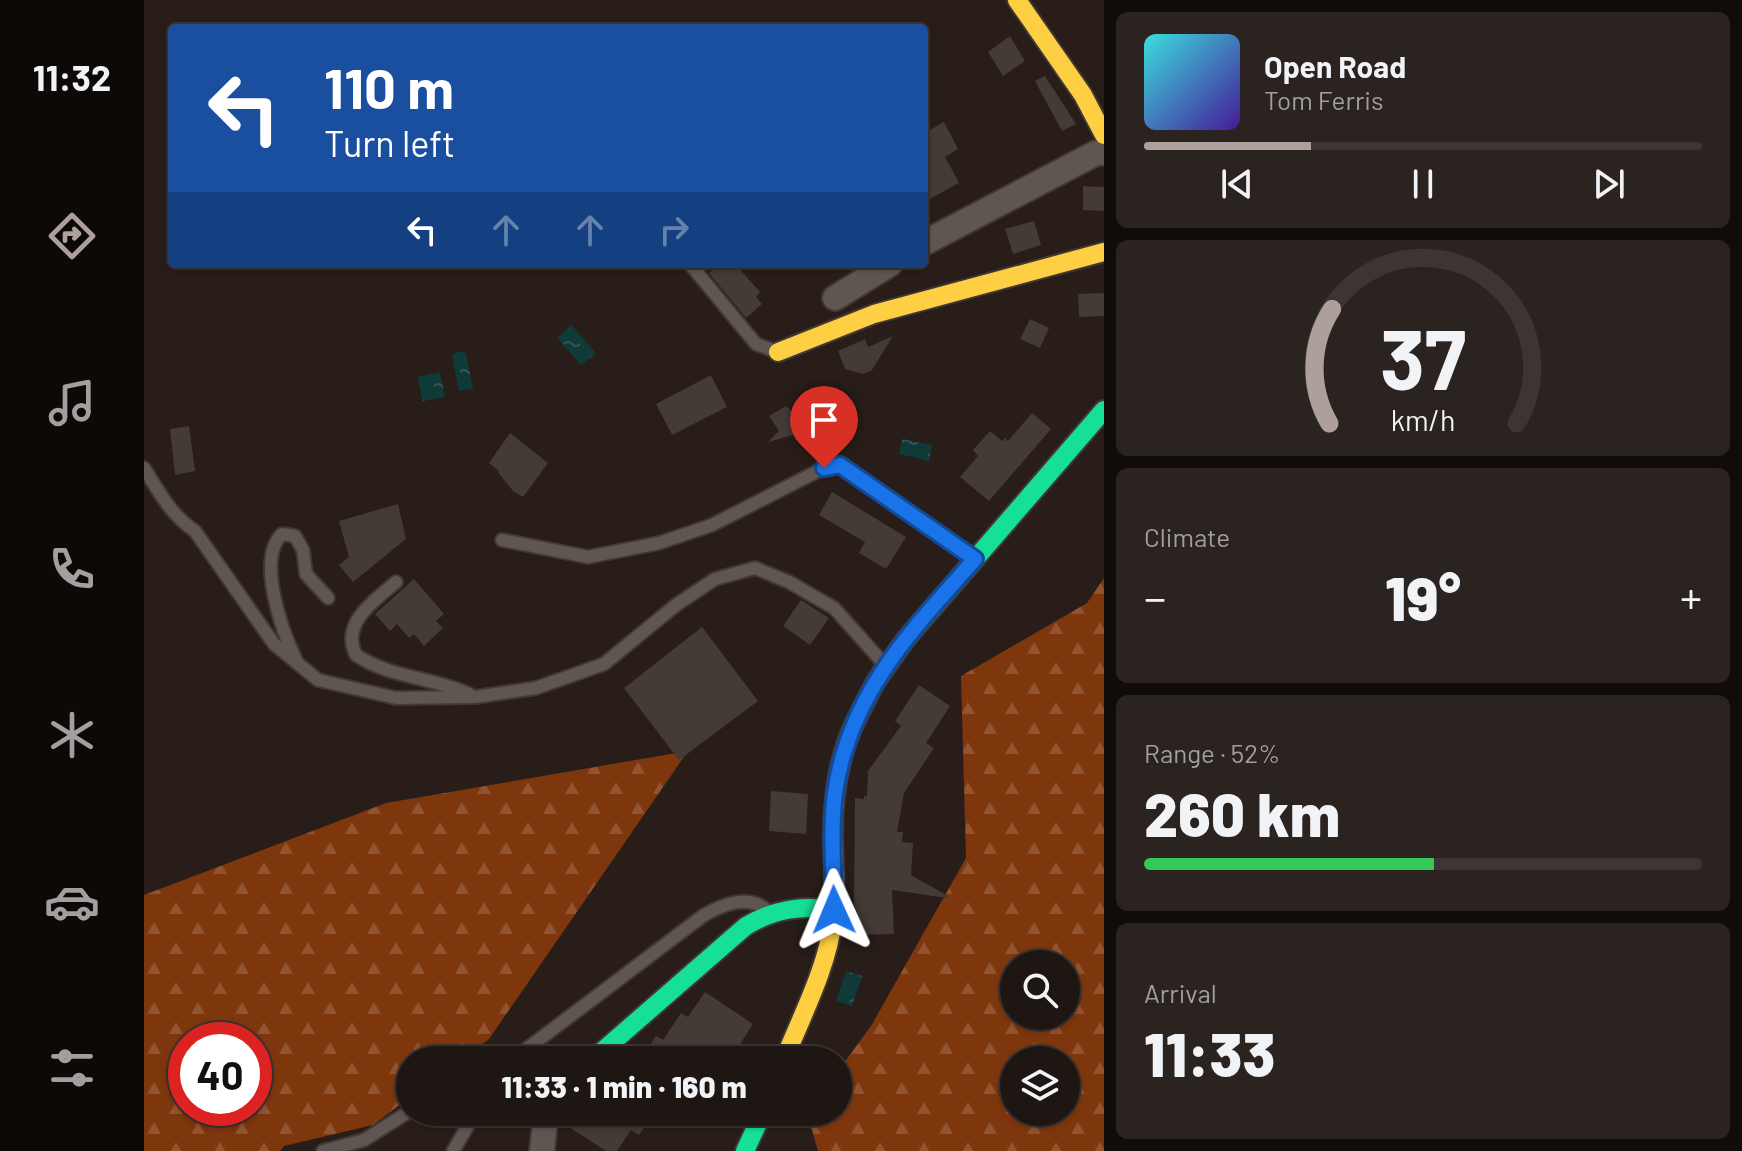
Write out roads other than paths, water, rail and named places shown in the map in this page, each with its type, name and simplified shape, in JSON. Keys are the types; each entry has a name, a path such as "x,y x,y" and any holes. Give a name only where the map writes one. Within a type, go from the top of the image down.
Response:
{"street":[{"path":"1017,0 1083,95 1104,135"},
{"path":"928,241 1096,153 1104,153"},
{"path":"778,352 874,314 1104,252"},
{"path":"835,298 884,268"},
{"path":"789,1046 826,953 834,910 835,793 845,742 857,713 885,665 1104,410"},
{"path":"608,1046 746,926 769,912 811,906 834,910"},
{"path":"542,1151 545,1126"},
{"path":"745,1151 757,1126"}],"lane":[{"path":"693,268 756,344 778,352"},
{"path":"502,540 588,557 659,543 712,525 824,468 840,465 975,559"},
{"path":"144,468 165,503 195,531 274,644 318,680 396,698 475,697 536,688 604,664 676,605 715,579 755,568 789,582 834,608 885,665"},
{"path":"297,663 275,602 272,560 274,542 282,534 295,536 303,550 306,574 328,598"},
{"path":"396,582 358,617 351,634 356,655 370,665 392,673 460,690 475,697"},
{"path":"531,1046 704,915 741,901 758,903 769,912"},
{"path":"323,1151 364,1140 396,1120"},
{"path":"453,1151 468,1126"}],"water":[{"path":"571,325 596,353 581,365 557,338"},
{"path":"458,351 466,353 473,389 459,391 452,356"},
{"path":"440,372 445,397 423,401 417,377"},
{"path":"902,439 932,445 929,461 899,454"},
{"path":"846,971 862,976 852,1006 836,1001"}]}
